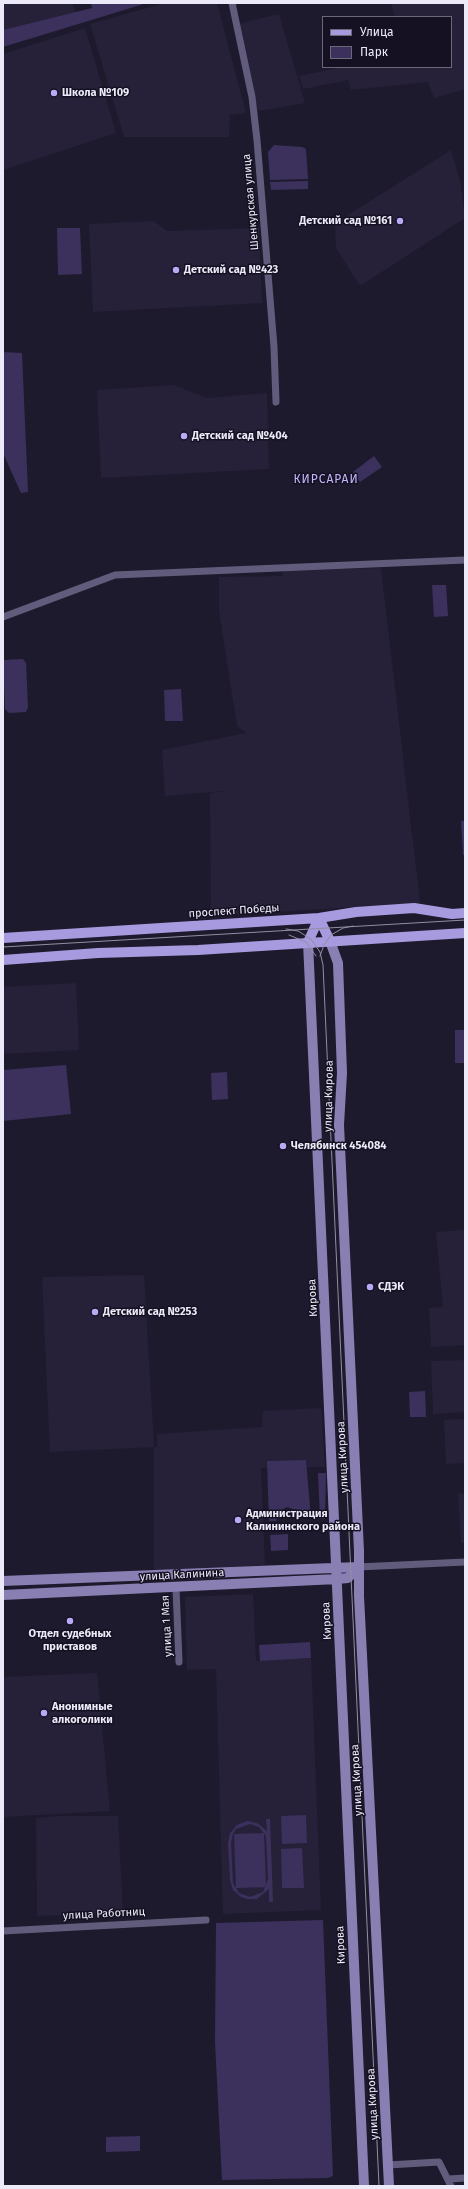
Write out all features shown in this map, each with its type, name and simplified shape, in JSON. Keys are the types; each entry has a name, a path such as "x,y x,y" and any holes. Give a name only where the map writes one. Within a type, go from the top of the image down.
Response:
{"main road":[{"name":"проспект Победы","path":"3,938 319,918 356,912 414,908 452,914 465,913"},
{"name":"улица Кирова","path":"319,918 338,963 342,1073 339,1125 359,1543 358,1567 389,2186"},
{"name":"улица Кирова","path":"314,1056 308,942 319,918"},
{"path":"3,960 98,953 198,950 465,933"},
{"name":"Кирова","path":"314,1056 364,2186"},
{"name":"улица Калинина","path":"3,1581 358,1567"},
{"name":"улица Калинина","path":"3,1595 176,1588 337,1579 348,1578 358,1567"}],"street":[{"name":"Шенкурская улица","path":"232,3 252,97 256,133 274,348 276,402"},
{"path":"3,617 115,576 465,560"},
{"name":"улица Калинина","path":"358,1567 465,1562"},
{"name":"улица 1 Мая","path":"176,1588 180,1662"},
{"name":"улица Работниц","path":"3,1931 206,1920"},
{"path":"388,2165 439,2162 450,2182 465,2178"}],"shaded area":[{"path":"3,3 72,3 76,13 3,34"},
{"path":"165,3 217,3 246,113 230,115 229,137 124,137 90,24"},
{"path":"391,3 465,3 465,89 434,98 428,82 351,90 348,80 303,89 299,76 337,68 452,68 452,16 395,16"},
{"path":"279,14 305,103 258,111 238,24"},
{"name":"Школа №109","path":"85,28 116,133 3,170 3,54"},
{"name":"Детский сад №161","path":"451,150 460,181 465,218 360,286 336,248 335,223"},
{"name":"Детский сад №423","path":"154,221 167,231 259,228 262,303 93,312 89,224"},
{"name":"Детский сад №404","path":"174,385 207,398 267,393 269,469 101,478 97,390"},
{"path":"381,568 420,903 211,916 210,793 224,791 165,796 162,750 246,733 237,726 219,611 219,577 283,576 283,570"},
{"path":"76,983 79,1050 3,1054 3,987"},
{"path":"465,1230 465,1345 431,1347 429,1308 443,1307 436,1232"},
{"path":"144,1275 154,1447 50,1452 42,1277"},
{"path":"465,1360 465,1412 433,1414 431,1361"},
{"path":"321,1408 325,1467 261,1468 265,1565 154,1571 154,1447 157,1447 157,1434 262,1427 263,1411"},
{"path":"465,1419 465,1463 446,1464 444,1420"},
{"path":"465,1493 465,1543 461,1543 458,1494"},
{"path":"253,1594 256,1661 311,1658 321,1910 223,1914 216,1669 187,1670 185,1597"},
{"path":"97,1673 110,1811 3,1817 3,1677"},
{"path":"60,1816 118,1816 123,1913 37,1916 36,1818"}],"green space":[{"path":"91,3 147,3 3,47 3,30 92,8"},
{"path":"274,145 302,147 306,149 308,179 270,180 268,152"},
{"path":"308,181 308,189 271,190 270,182"},
{"path":"57,228 80,228 82,274 58,275"},
{"path":"3,352 22,353 28,492 21,493 3,453"},
{"path":"374,456 382,467 360,482 353,472"},
{"path":"432,585 446,585 448,616 434,617"},
{"path":"23,659 26,663 28,707 26,712 9,713 5,709 3,660"},
{"path":"181,689 183,721 165,721 164,690"},
{"path":"461,821 465,821 465,855 463,855"},
{"path":"455,1030 465,1030 465,1063 455,1063"},
{"path":"66,1065 71,1114 3,1121 3,1070"},
{"path":"227,1072 228,1099 212,1100 211,1073"},
{"path":"425,1391 426,1417 410,1417 409,1392"},
{"path":"306,1460 311,1518 302,1518 298,1511 287,1507 280,1511 276,1521 269,1521 267,1461"},
{"path":"318,1473 326,1473 325,1519 320,1519"},
{"path":"288,1534 288,1550 271,1551 270,1535"},
{"path":"310,1642 311,1658 260,1661 259,1645"},
{"path":"306,1815 307,1843 282,1844 281,1816"},
{"path":"266,1819 270,1819 273,1902 269,1902 269,1889 257,1899 247,1899 241,1897 233,1890 230,1880 228,1843 230,1833 237,1825 247,1821 257,1823 267,1831","holes":["250,1824 259,1827 266,1836 268,1879 263,1892 250,1897 239,1893 233,1883 231,1843 236,1829"]},
{"path":"264,1833 266,1887 236,1888 234,1834"},
{"path":"302,1848 304,1888 282,1888 281,1849"},
{"path":"323,1920 333,2176 328,2178 222,2180 215,2042 216,1923"},
{"path":"140,2136 140,2151 106,2152 106,2137"}],"tram line":[{"path":"3,947 465,920"},
{"path":"320,956 324,945 331,935 343,928 353,926"},
{"path":"286,929 298,931 311,939 320,952 323,965 379,2186"},
{"path":"289,935 306,942 316,956"}],"place":[{"name":"Школа №109","path":"54,93"},
{"name":"Детский сад №161","path":"400,221"},
{"name":"Детский сад №423","path":"176,270"},
{"name":"Детский сад №404","path":"184,436"},
{"name":"Челябинск 454084","path":"283,1146"},
{"name":"СДЭК","path":"370,1287"},
{"name":"Детский сад №253","path":"95,1312"},
{"name":"Администрация Калининского района","path":"238,1520"},
{"name":"Отдел судебных приставов","path":"70,1621"},
{"name":"Анонимные алкоголики","path":"44,1713"}],"district":[{"name":"КИРСАРАИ","path":"326,480"}]}
